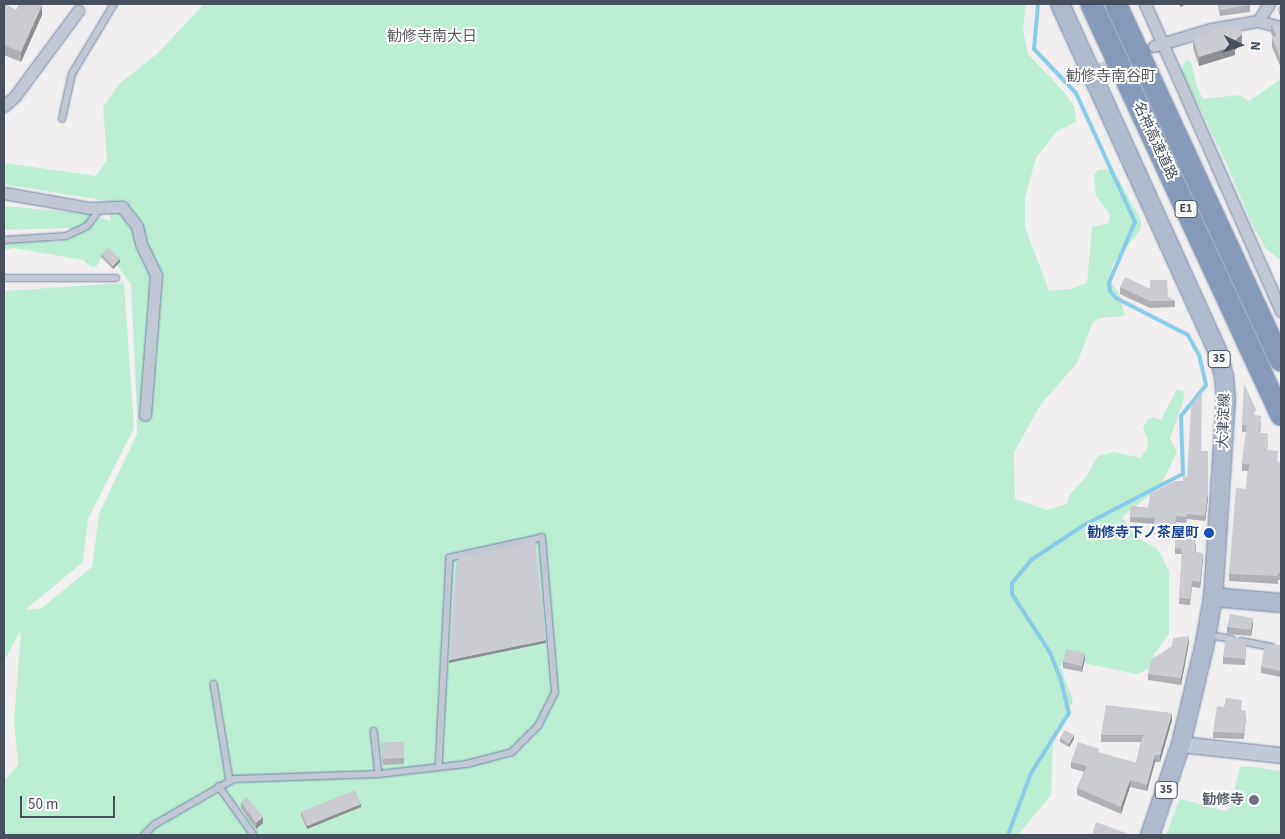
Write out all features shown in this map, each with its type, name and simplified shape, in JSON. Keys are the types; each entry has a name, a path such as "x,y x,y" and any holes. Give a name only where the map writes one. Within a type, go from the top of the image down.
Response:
{"highway":[{"name":"名神高速道路","path":"1091,4 1281,414"},
{"name":"名神高速道路","path":"1116,4 1281,361"}],"main road":[{"name":"大津淀線","path":"1060,4 1095,70 1216,350 1224,377 1226,398 1213,596 1207,635 1181,744 1150,835"},
{"path":"1213,596 1281,603"}],"street":[{"path":"1145,4 1158,44 1281,311"},
{"path":"1258,21 1269,4"},
{"path":"4,106 15,96 80,7"},
{"path":"1158,44 1258,21 1281,27"},
{"path":"4,193 100,208 122,207 137,226 141,244 156,275 145,415"},
{"path":"1181,744 1281,756"}],"lane":[{"path":"62,120 72,74 114,4"},
{"path":"4,240 66,236 87,226 100,208"},
{"path":"4,278 116,278"},
{"path":"144,835 154,825 230,781 379,774 467,764 512,752 538,726 555,693 542,538 450,558 439,767"},
{"path":"1207,635 1279,648"},
{"path":"214,684 230,781"},
{"path":"374,732 379,774"},
{"path":"219,786 254,835"}],"green space":[{"path":"204,4 1026,4 1023,29 1028,54 1063,91 1074,106 1076,122 1057,131 1036,158 1025,197 1025,227 1049,291 1071,289 1087,283 1092,227 1109,223 1110,215 1096,196 1094,175 1098,170 1113,169 1141,220 1141,229 1113,264 1109,279 1119,294 1125,316 1100,318 1093,322 1077,363 1041,404 1014,452 1015,499 1047,510 1067,504 1070,494 1086,477 1098,456 1114,452 1141,458 1147,448 1148,440 1143,428 1147,420 1153,417 1161,420 1177,389 1183,391 1184,399 1170,439 1177,452 1160,487 1122,517 1138,538 1158,549 1169,571 1169,634 1155,653 1151,668 1137,674 1069,660 1060,666 1073,701 1053,743 1051,795 1018,835 4,835 4,781 18,765 14,720 21,630 4,661 4,291 124,283 134,428 88,519 83,562 25,610 42,608 92,567 99,514 137,434 137,412 131,285 110,255 105,252 96,267 91,267 83,260 14,248 4,250 4,243 37,239 58,242 75,234 70,228 4,230 4,206 82,213 111,221 107,201 4,184 4,163 96,176 107,160 103,107 119,84 157,54"},
{"path":"1186,59 1191,62 1197,87 1203,99 1240,95 1249,101 1281,79 1281,260 1266,249 1250,220 1226,162 1181,71"},
{"name":"勧修寺","path":"1247,766 1281,771 1281,835 1166,835 1178,802 1182,799 1224,811 1230,808 1240,767"}],"building":[{"path":"4,4 16,10 19,4 42,5 21,52 4,45"},
{"path":"1219,4 1250,4 1250,5 1220,10"},
{"path":"1271,24 1281,26 1281,59 1272,38 1276,35"},
{"path":"1239,25 1242,34 1233,42 1235,46 1199,57 1193,38 1224,26"},
{"path":"108,247 120,259 113,266 101,254"},
{"path":"1125,277 1150,289 1150,280 1167,280 1168,297 1175,301 1150,301 1120,287"},
{"path":"1244,384 1256,409 1254,415 1261,416 1259,433 1268,433 1267,450 1278,451 1277,462 1281,463 1281,573 1278,573 1278,576 1229,574 1236,488 1246,489 1249,464 1242,464 1247,425 1242,425"},
{"path":"1202,391 1201,451 1208,451 1208,492 1205,516 1187,514 1186,517 1176,516 1175,531 1153,527 1155,518 1130,517 1131,506 1148,508 1150,494 1175,481 1183,481 1183,476 1187,477 1191,406"},
{"path":"1175,537 1196,538 1195,552 1203,553 1200,582 1192,581 1190,599 1179,598 1182,549 1175,548"},
{"path":"535,541 546,640 449,660 456,565 459,558"},
{"path":"1230,614 1253,618 1251,630 1227,627"},
{"path":"1189,636 1181,678 1148,674 1151,660 1172,646 1173,638"},
{"path":"1226,637 1246,640 1245,659 1223,657"},
{"path":"1265,644 1281,645 1281,671 1261,667"},
{"path":"1066,649 1085,653 1082,666 1063,662"},
{"path":"1226,698 1242,700 1241,710 1246,711 1244,733 1213,732 1217,706 1224,707"},
{"path":"1106,705 1172,713 1160,755 1155,755 1147,785 1130,780 1121,807 1077,788 1087,766 1071,762 1078,742 1099,749 1098,752 1136,763 1143,735 1101,735"},
{"path":"1065,730 1074,735 1069,744 1060,738"},
{"path":"404,742 404,758 383,759 381,743"},
{"path":"355,790 361,804 307,826 301,812"},
{"path":"247,797 263,817 256,823 241,802"},
{"path":"1096,822 1131,835 1092,835"}],"waterway":[{"path":"1008,835 1031,773 1069,713 1061,680 1049,651 1012,594 1012,583 1031,560 1084,525 1183,474 1181,416 1206,385 1199,355 1188,335 1116,298 1110,291 1109,283 1135,222 1076,93 1034,49 1038,4"}],"tunnel":[{"path":"1100,68 1154,46"}],"place":[{"name":"勧修寺下ノ茶屋町","path":"1209,533"},
{"name":"勧修寺","path":"1254,800"}],"district":[{"name":"勧修寺南大日","path":"432,37"},
{"name":"勧修寺南谷町","path":"1111,77"}]}
